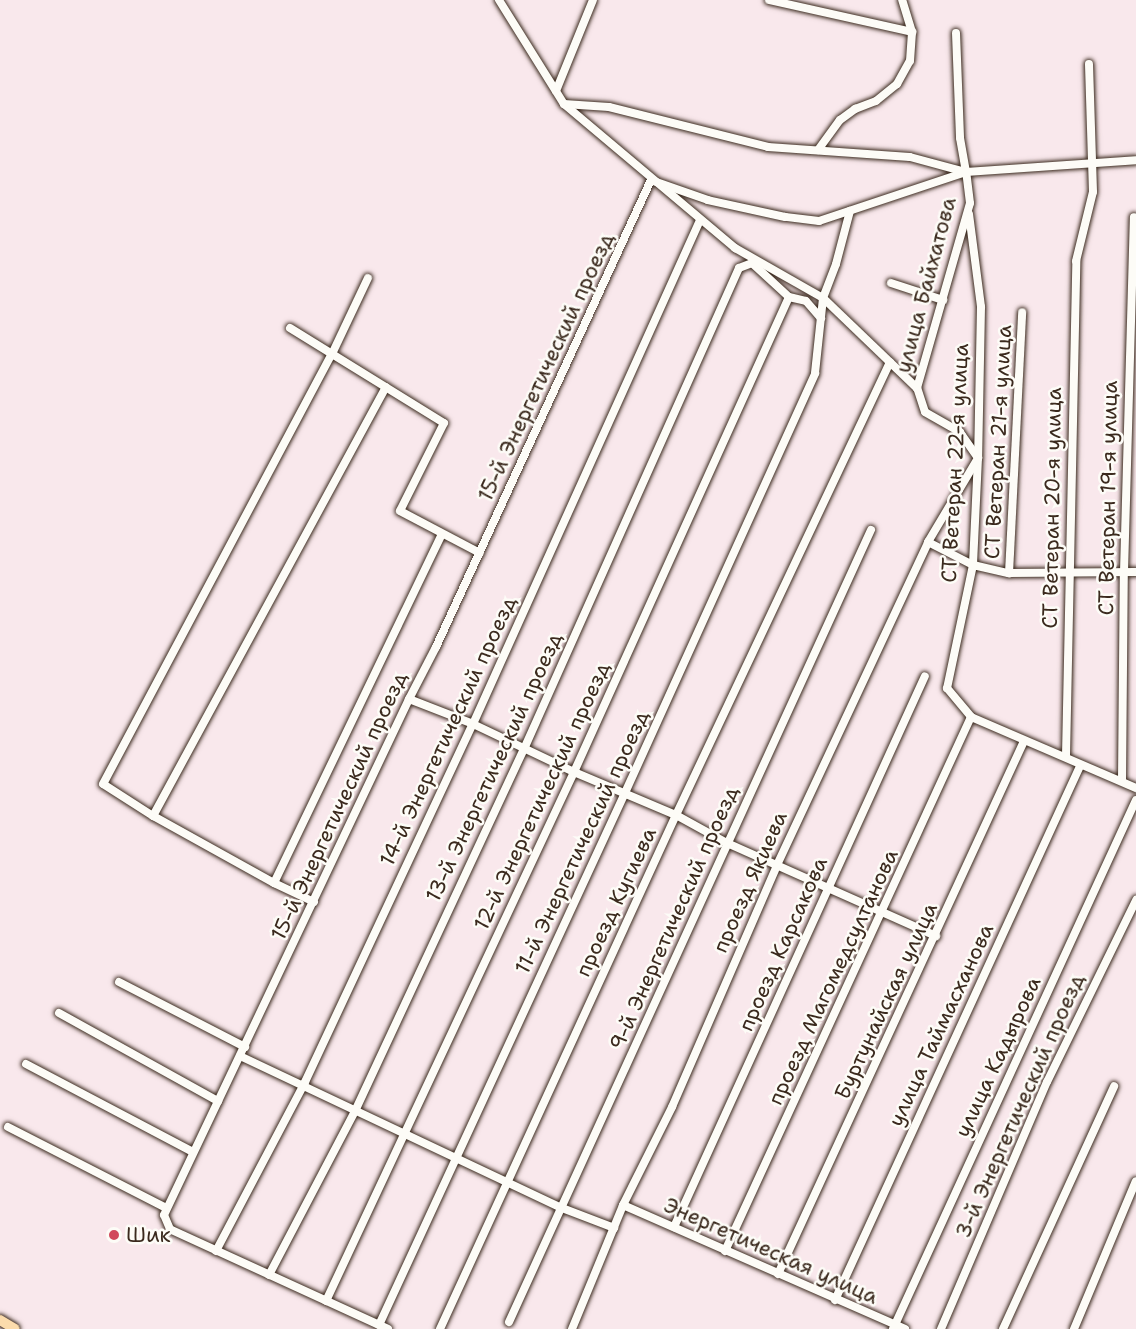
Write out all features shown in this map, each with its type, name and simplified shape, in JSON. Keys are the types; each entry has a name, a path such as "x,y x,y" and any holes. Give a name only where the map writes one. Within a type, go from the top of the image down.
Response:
{"highway":[{"path":"0,1320 15,1329"}],"street":[{"path":"499,0 564,104 651,180 735,248 788,299 806,301 821,318"},
{"path":"556,91 593,0"},
{"path":"769,0 912,32"},
{"path":"818,150 840,120 855,109 876,101 897,84 910,61 912,32 902,0"},
{"path":"956,33 960,138 966,172"},
{"name":"СТ Ветеран 20-я улица","path":"1066,756 1076,261 1093,192 1089,64"},
{"path":"564,104 609,107 768,147 910,157 966,172 1136,160"},
{"name":"улица Байхатова","path":"651,180 708,200 785,217 819,221 966,172 969,209 917,388 925,412 960,432 978,458"},
{"name":"15-й Энергетический проезд","path":"166,1208 436,647 651,180"},
{"name":"СТ Ветеран 22-я улица","path":"969,209 981,307 978,458 973,565 947,688 971,717"},
{"name":"11-й Энергетический проезд","path":"379,1325 624,795 815,373 823,298 836,264 850,211"},
{"name":"СТ Ветеран 19-я улица","path":"1122,781 1124,572 1134,217"},
{"name":"14-й Энергетический проезд","path":"216,1251 304,1086 472,724 700,220"},
{"path":"735,248 823,298 917,388"},
{"name":"13-й Энергетический проезд","path":"269,1275 356,1109 524,749 739,268 752,263"},
{"path":"314,902 274,883 153,816 103,784 332,354 368,278"},
{"path":"891,283 943,300"},
{"name":"12-й Энергетический проезд","path":"326,1301 574,772 788,299"},
{"name":"СТ Ветеран 21-я улица","path":"1010,573 1022,312"},
{"path":"290,328 444,423 400,511 480,553"},
{"name":"проезд Кугиева","path":"440,1329 676,815 890,362"},
{"path":"153,816 386,387"},
{"name":"проезд Якиева","path":"572,1329 623,1205 672,1107 777,865 928,542 978,458"},
{"name":"9-й Энергетический проезд","path":"509,1322 871,530"},
{"path":"274,883 442,534"},
{"path":"928,542 973,565 1010,573 1136,572"},
{"name":"проезд Карсакова","path":"674,1227 925,676"},
{"path":"409,699 472,724 624,795 676,815 727,843 936,936"},
{"path":"971,717 1024,741 1066,756 1080,766 1136,788"},
{"name":"проезд Магомедсултанова","path":"725,1251 883,913 971,717"},
{"name":"Буртунайская улица","path":"778,1274 936,936 1024,741"},
{"name":"улица Таймасханова","path":"836,1300 1080,766"},
{"name":"улица Кадырова","path":"894,1327 1136,800"},
{"name":"3-й Энергетический проезд","path":"941,1329 1047,1082 1136,900"},
{"path":"119,982 245,1047"},
{"path":"59,1013 218,1101"},
{"path":"240,1056 562,1208 614,1228"},
{"path":"26,1064 193,1152"},
{"path":"1003,1329 1114,1086"},
{"path":"8,1126 166,1208 164,1215 170,1229 388,1329"},
{"path":"1074,1329 1136,1181"},
{"name":"Энергетическая улица","path":"623,1205 894,1327 905,1329"}],"place":[{"name":"Шик","path":"114,1235"}]}
